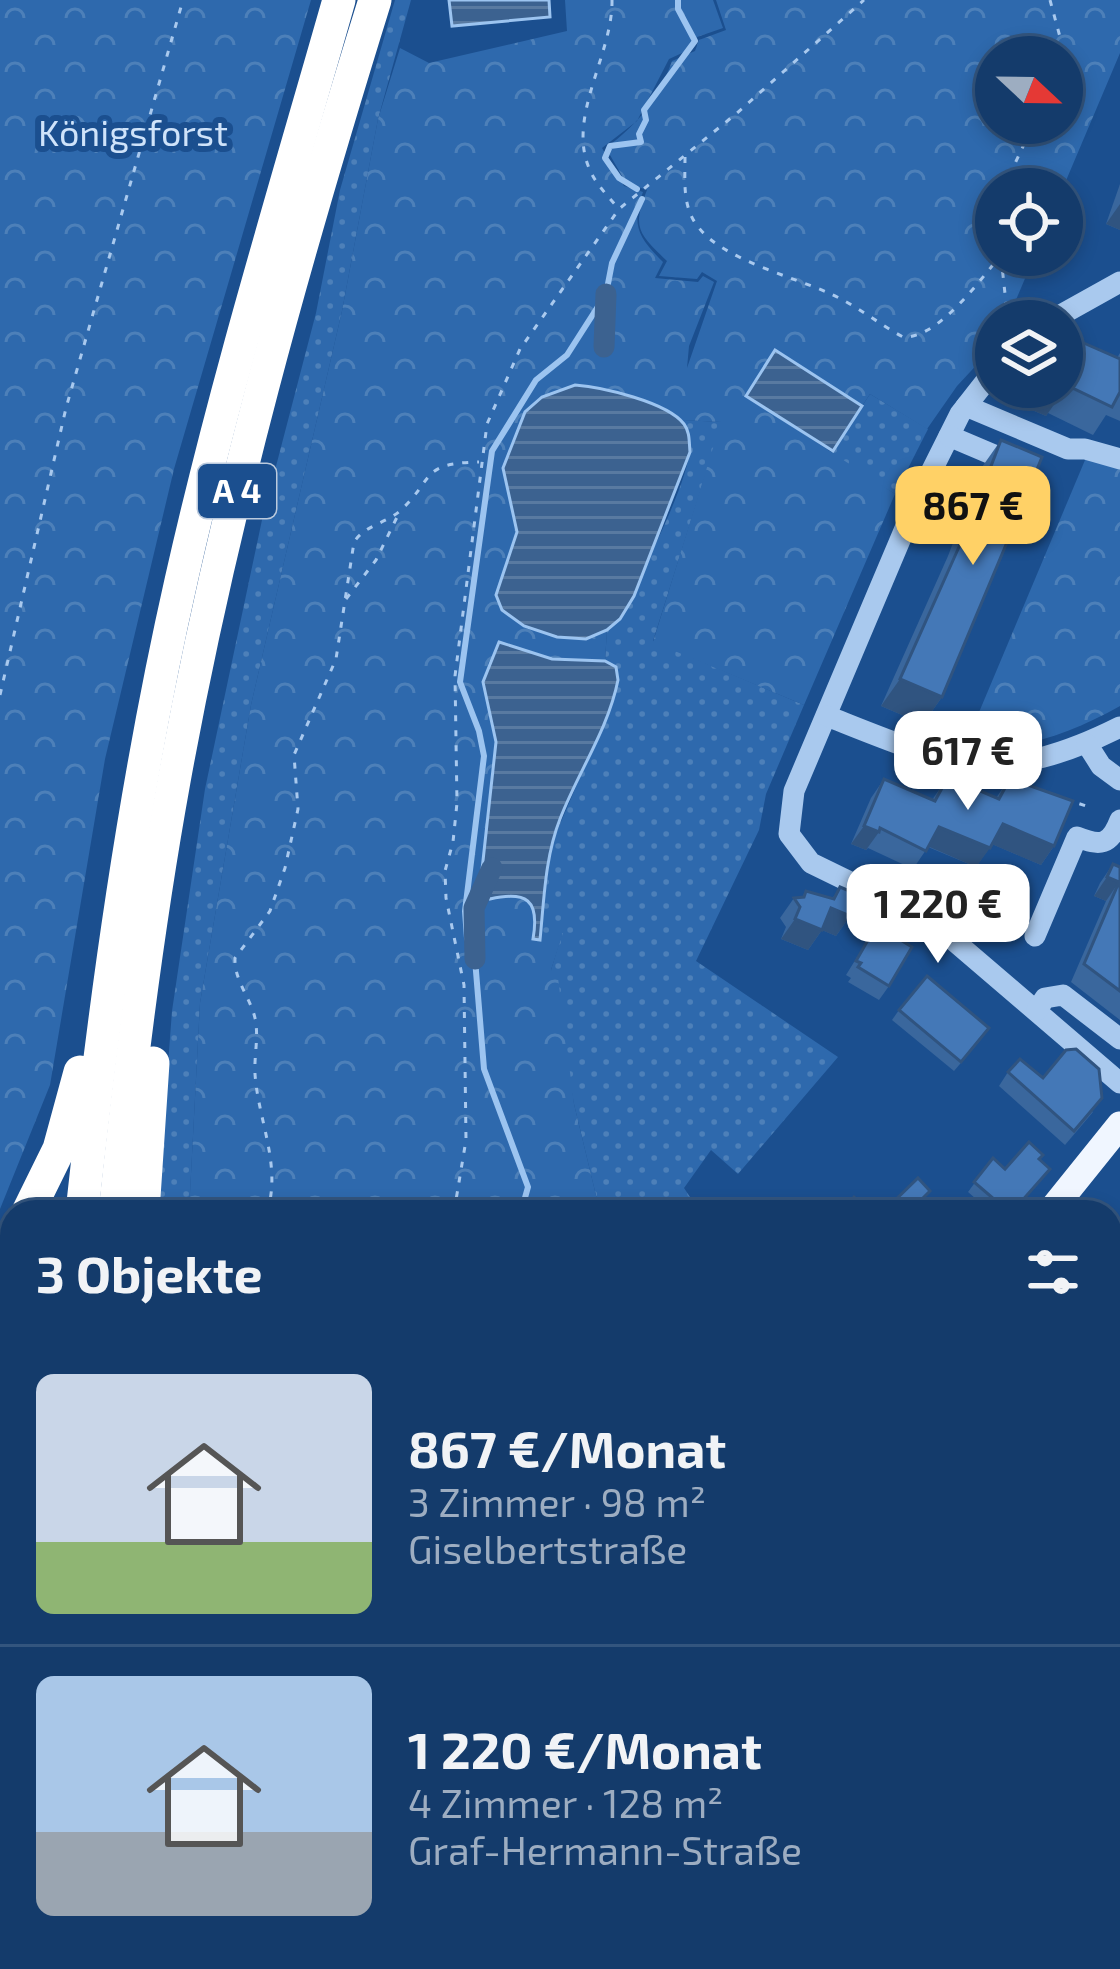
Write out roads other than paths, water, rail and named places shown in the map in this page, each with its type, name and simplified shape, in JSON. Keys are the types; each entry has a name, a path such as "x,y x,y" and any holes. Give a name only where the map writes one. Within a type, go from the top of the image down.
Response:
{"highway":[{"name":"A 4","path":"83,1200 114,942 181,581 244,330 338,0"},
{"name":"A 4","path":"116,1200 140,996 175,780 214,585 260,397 375,0"},
{"path":"144,1200 175,780"},
{"path":"34,1200 59,1149 114,942"}],"main road":[{"path":"1060,1200 1120,1125"}],"street":[{"path":"1083,303 1120,282"},
{"path":"975,395 917,500 794,791 789,834 811,863 932,922 1120,1083"},
{"path":"966,406 1068,449 1120,459"},
{"path":"949,436 1028,470"},
{"path":"827,716 929,757 976,766 1019,764 1087,744 1120,727"},
{"path":"1087,744 1101,766 1120,780"},
{"path":"1035,937 1077,837 1108,843 1120,820"},
{"path":"1037,1010 1046,998 1063,995 1120,1039"}],"waterway":[{"path":"637,189 619,178 605,158 610,146 641,142 644,110 695,41 678,0"},
{"path":"524,1200 528,1187 484,1069 475,959 467,938 465,911 484,756 460,682 492,451 536,380 567,355 606,294 612,263 642,199"},
{"path":"604,347 606,294"},
{"path":"475,959 474,908 492,868"}],"park label":[{"name":"Königsforst","path":"133,133"}]}
